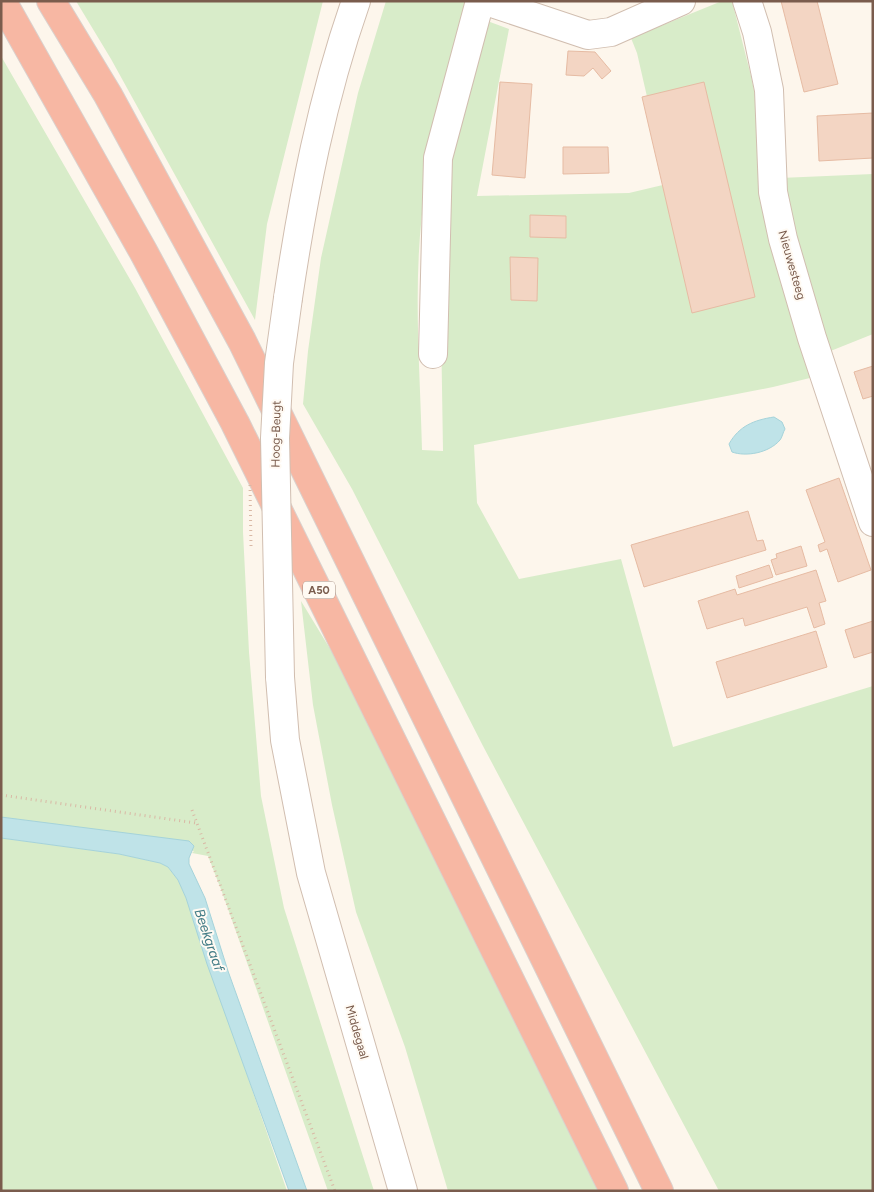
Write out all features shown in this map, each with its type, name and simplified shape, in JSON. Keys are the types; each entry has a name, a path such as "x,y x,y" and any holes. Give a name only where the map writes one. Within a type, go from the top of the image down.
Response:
{"highway":[{"name":"A50","path":"2,1 143,251 235,423 614,1191"},
{"path":"51,1 108,95 242,341 659,1191"}],"street":[{"name":"Hoog-Beugt","path":"311,873 285,740 280,677 275,438 279,363 315,140 343,39 356,1"},
{"path":"433,354 438,158 480,1"},
{"path":"486,1 512,8 588,35 610,32 681,1"},
{"name":"Nieuwesteeg","path":"747,1 757,32 769,90 773,192 783,239 812,338 873,522"},
{"name":"Middegaal","path":"311,873 403,1191"}],"path":[{"path":"1,795 196,823"},
{"path":"192,810 335,1191"}],"green space":[{"path":"76,1 323,1 267,224 255,320 111,59"},
{"path":"386,1 467,1 427,180 419,247 418,315 422,450 443,451 440,261 449,168 482,19 509,29 477,196 629,193 667,184 637,53 631,38 722,1 732,1 751,76 814,377 773,387 474,445 477,503 519,579 621,559 673,747 873,686 873,1191 719,1191 483,746 352,489 303,404 308,351 321,258 358,93"},
{"path":"1,56 135,288 243,488 243,532 249,652 261,796 284,908 374,1191 328,1191 208,856 192,853 194,851 90,829 1,817"},
{"path":"873,174 873,334 828,352 780,178"},
{"path":"301,601 332,652 603,1191 448,1191 405,1047 356,912 332,805 313,705"},
{"path":"1,838 119,854 160,863 168,867 178,880 186,898 287,1191 1,1191"}],"water":[{"path":"774,417 782,422 785,429 781,439 775,444 757,453 744,454 732,452 729,444 742,428 754,422"},
{"name":"Beekgraaf","path":"1,817 189,841 194,846 189,858 189,864 205,898 228,971 307,1191 289,1191 207,964 186,898 178,880 168,867 160,863 119,854 1,838"}],"building":[{"path":"781,1 817,1 838,84 804,92"},
{"path":"568,51 595,52 611,71 602,79 593,68 584,76 566,75"},
{"path":"500,82 532,84 525,178 492,175"},
{"path":"704,82 755,297 692,313 642,97"},
{"path":"873,113 873,158 819,161 817,116"},
{"path":"563,147 608,147 609,173 563,174"},
{"path":"530,215 566,216 566,238 530,237"},
{"path":"510,257 538,258 537,301 511,300"},
{"path":"873,366 873,396 863,399 854,372"},
{"path":"839,478 871,570 838,582 827,549 820,552 818,545 825,542 806,490"},
{"path":"748,511 757,541 763,540 766,550 644,587 631,545"},
{"path":"801,546 807,566 776,575 771,560 777,558 776,554"},
{"path":"769,565 773,577 739,588 736,576"},
{"path":"816,570 826,601 819,603 825,624 814,628 807,607 745,626 743,618 707,629 698,601 735,589 737,595"},
{"path":"873,621 873,652 854,658 845,630"},
{"path":"816,631 827,667 727,698 716,662"}]}
